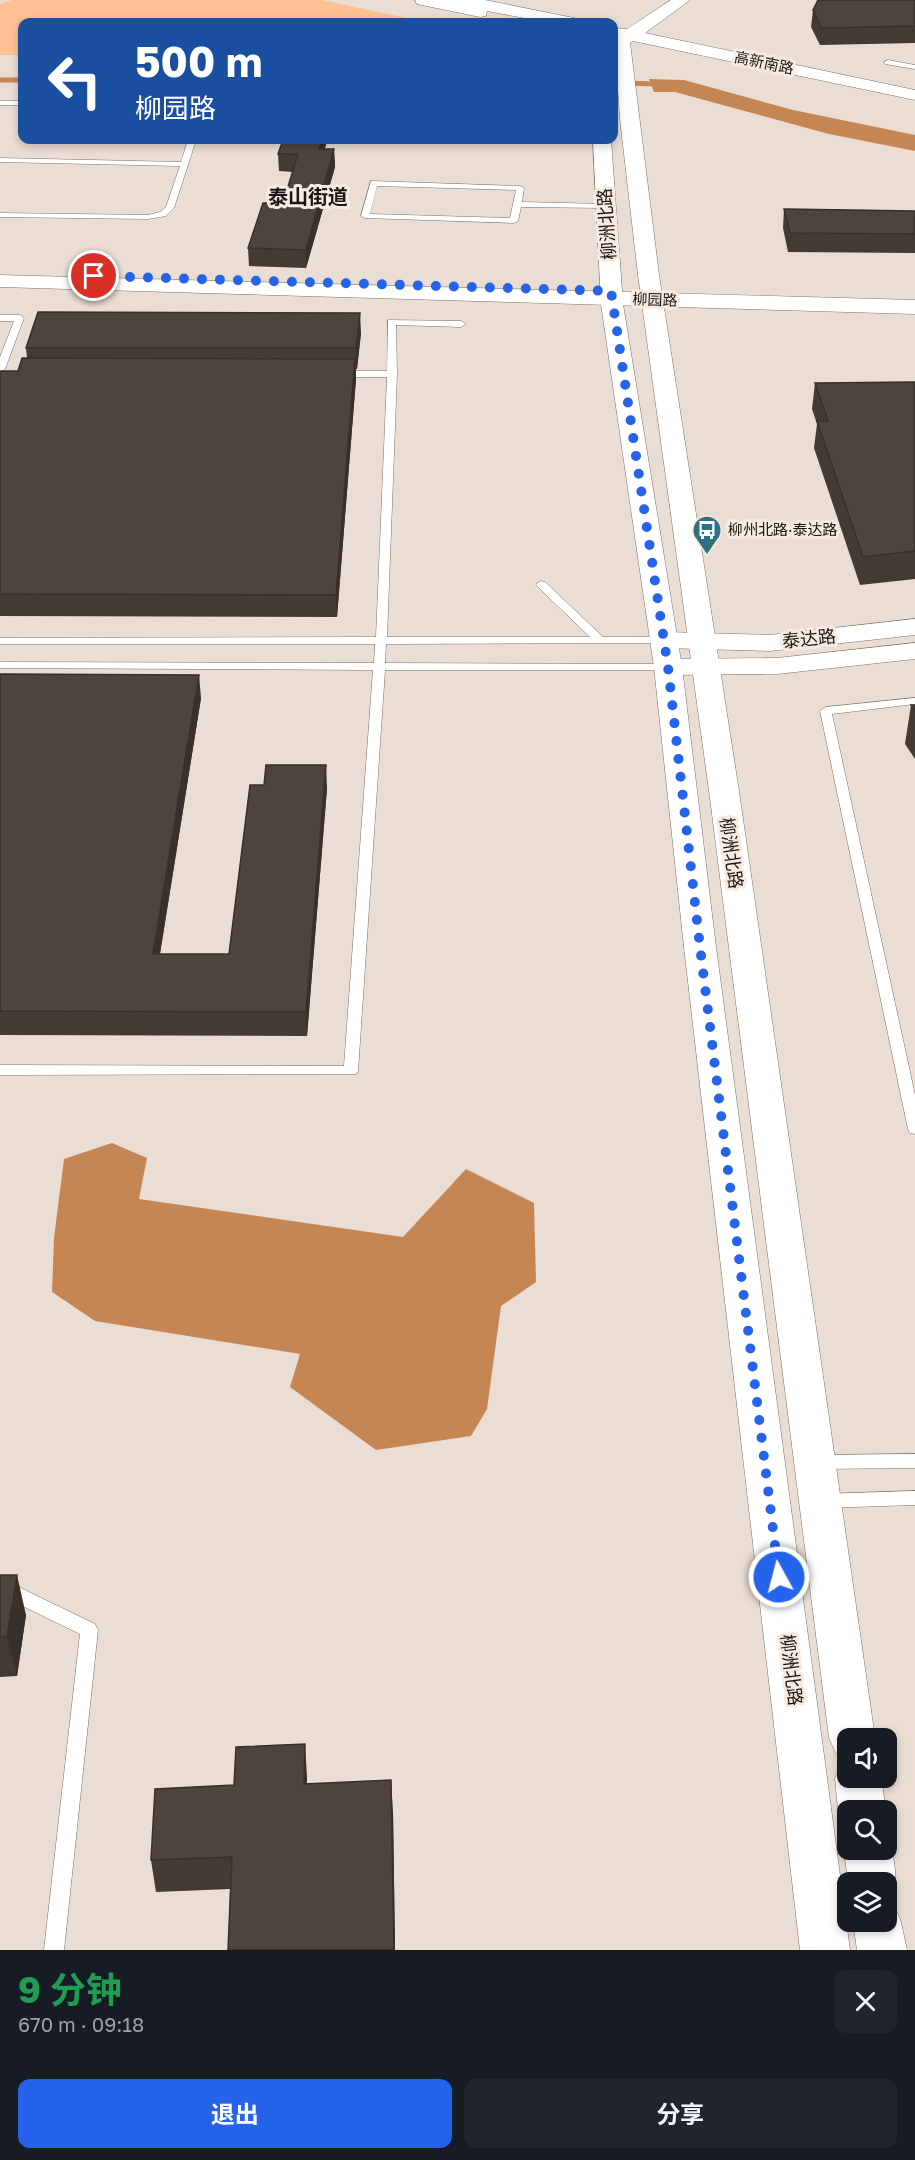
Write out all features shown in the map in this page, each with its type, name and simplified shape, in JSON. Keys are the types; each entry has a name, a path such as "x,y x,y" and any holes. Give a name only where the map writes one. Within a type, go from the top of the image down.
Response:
{"main road":[{"path":"423,0 512,18"},
{"path":"460,0 549,18"},
{"path":"618,31 682,0"},
{"name":"高新南路","path":"618,31 915,95"},
{"name":"高新南路","path":"618,31 915,103"},
{"name":"柳洲北路","path":"618,36 651,296 704,653 851,1728"},
{"name":"柳洲北路","path":"602,144 611,295 666,653 700,947 825,1950"},
{"name":"柳园路","path":"0,273 611,295"},
{"name":"柳园路","path":"0,281 651,296 915,307"},
{"name":"柳园路","path":"651,296 915,298"},
{"name":"泰达路","path":"704,653 770,643 915,627"},
{"name":"泰达路","path":"704,653 777,666 915,651"},
{"path":"666,653 704,653"},
{"path":"879,1932 882,1950"}],"lane":[{"path":"888,62 915,67"},
{"path":"0,103 18,103"},
{"path":"0,215 148,217 163,214 170,208 191,144"},
{"path":"0,160 184,164"},
{"path":"374,183 520,188 517,204 514,221 364,216 374,183"},
{"path":"517,204 606,206"},
{"path":"0,318 20,318 4,372"},
{"path":"0,1070 351,1071 381,640 392,374 391,322 461,324"},
{"path":"321,374 392,374"},
{"path":"541,584 600,640"},
{"path":"0,641 600,640 666,653"},
{"path":"0,664 379,666 666,653"},
{"path":"915,701 826,711 915,1129"},
{"path":"815,1462 915,1461"},
{"path":"820,1501 915,1498"},
{"path":"0,1586 89,1630 54,1950"}],"shaded area":[{"path":"12,0 322,0 406,18 18,18 18,55 0,55 0,4"},
{"path":"649,79 684,80 793,110 915,135 915,151 829,134 675,92 654,92"},
{"path":"112,1143 147,1158 139,1199 403,1237 466,1169 534,1203 536,1282 501,1306 487,1409 471,1436 376,1450 290,1387 300,1354 95,1321 52,1292 54,1238 64,1159"}],"building":[{"path":"818,0 915,0 915,26 821,28 813,10"},
{"path":"282,144 321,144 319,149 334,149 306,250 248,248 263,203 283,203 298,154 278,154"},
{"path":"784,209 915,211 915,234 790,233"},
{"path":"38,312 360,313 356,348 26,348"},
{"path":"22,358 355,359 336,595 0,594 0,371 18,371"},
{"path":"915,382 915,551 863,557 817,421 828,421 815,383"},
{"path":"0,674 199,675 153,954 229,954 250,785 264,785 266,765 326,765 306,1012 0,1011"},
{"path":"0,1575 17,1575 7,1637 0,1637"},
{"path":"305,1744 304,1784 391,1780 394,1950 228,1950 232,1857 151,1860 155,1789 234,1785 236,1747"}],"waterway":[{"path":"0,80 18,80"},
{"path":"618,83 662,84"}],"place":[{"name":"柳州北路·泰达路","path":"707,556"}],"district":[{"name":"泰山街道","path":"308,197"}],"route":[{"path":"94,276 611,291 668,667 700,947 779,1577"}]}
